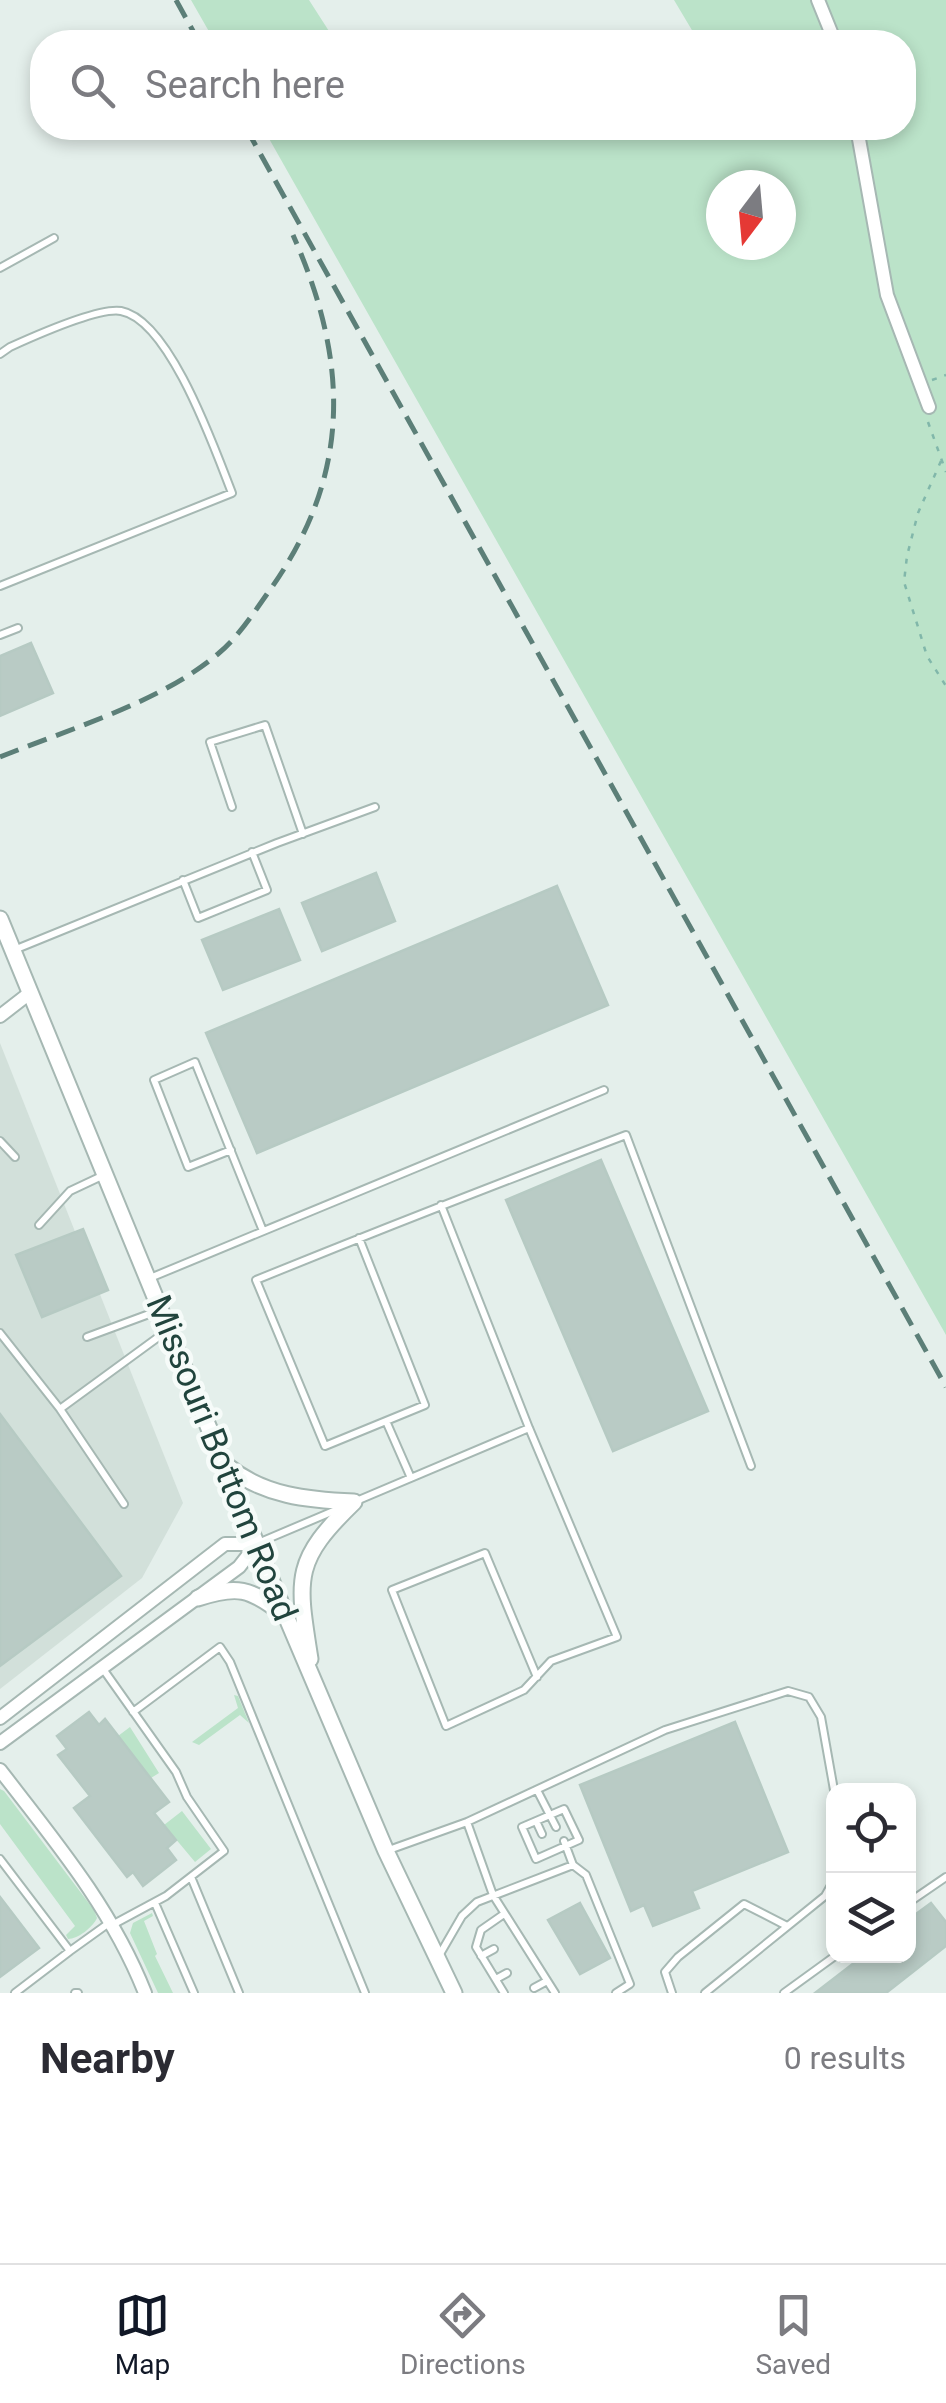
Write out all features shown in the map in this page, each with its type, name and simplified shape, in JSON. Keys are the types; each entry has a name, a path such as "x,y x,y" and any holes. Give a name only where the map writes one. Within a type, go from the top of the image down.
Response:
{"street":[{"path":"818,0 831,30"},
{"path":"859,140 887,294 929,407"},
{"name":"Missouri Bottom Road","path":"0,919 286,1616 386,1851 454,1993"},
{"path":"0,1016 31,992"},
{"path":"224,1464 278,1494 354,1502"},
{"path":"313,1678 301,1590 305,1564 320,1535 354,1502"},
{"path":"0,1718 224,1544 257,1544"},
{"path":"0,1743 239,1567 257,1544"},
{"path":"198,1598 228,1588 248,1592 286,1616"},
{"path":"0,1770 74,1864 113,1922 146,1993"}],"lane":[{"path":"0,268 54,238"},
{"path":"0,354 10,346 90,316 120,311 146,325 196,399 232,492 0,586"},
{"path":"0,634 18,628"},
{"path":"232,807 210,742 265,725 302,834"},
{"path":"13,950 252,852 375,807"},
{"path":"183,880 198,918 267,890 252,852"},
{"path":"231,1150 188,1167 154,1080 195,1062 231,1150 263,1231"},
{"path":"148,1279 604,1090"},
{"path":"359,1238 425,1405 325,1446 256,1280 359,1238 441,1205 626,1135 751,1466"},
{"path":"0,1141 14,1157"},
{"path":"39,1225 70,1192 106,1174"},
{"path":"441,1205 617,1637 552,1661 524,1690 446,1726 392,1590 485,1553 536,1677"},
{"path":"87,1336 161,1310"},
{"path":"60,1409 169,1329"},
{"path":"0,1334 60,1409 124,1504"},
{"path":"386,1421 411,1478"},
{"path":"257,1544 529,1428"},
{"path":"133,1712 220,1647 230,1662 365,1993"},
{"path":"15,1993 113,1922 154,1902 224,1851 187,1797 176,1772 103,1669"},
{"path":"386,1851 467,1822 665,1730 788,1691 810,1697 822,1717 833,1783"},
{"path":"537,1790 556,1827"},
{"path":"564,1808 579,1840 536,1859 522,1827 550,1815 564,1808"},
{"path":"536,1821 542,1834"},
{"path":"467,1822 493,1895 555,1993"},
{"path":"565,1844 572,1865 586,1875 630,1984 616,1993"},
{"path":"0,1859 70,1952"},
{"path":"437,1959 462,1916 477,1902 572,1865"},
{"path":"916,1897 946,1876"},
{"path":"191,1877 239,1993"},
{"path":"704,1993 826,1894"},
{"path":"154,1902 194,1993"},
{"path":"672,1993 665,1972 744,1904 787,1926"},
{"path":"504,1914 480,1930 476,1948 504,1993"},
{"path":"508,1940 517,1934"},
{"path":"482,1956 494,1949"},
{"path":"522,1965 534,1959"},
{"path":"784,1993 826,1963"},
{"path":"496,1979 507,1972"},
{"path":"534,1988 547,1981"}],"path":[{"path":"946,472 941,461 918,512 904,582 927,656 946,686"}],"shaded area":[{"path":"0,1043 183,1503 142,1578 0,1689"}],"green space":[{"path":"191,0 309,0 328,30 208,30"},
{"path":"674,0 946,0 946,1335 270,140 916,140 916,30 692,30"},
{"path":"234,1695 238,1696 249,1723 240,1715 199,1745 192,1742 238,1708"},
{"path":"130,1727 159,1773 151,1778 118,1736"},
{"path":"0,1789 94,1910 97,1918 81,1935 68,1939 66,1935 75,1926 0,1824"},
{"path":"182,1811 211,1849 195,1862 164,1825"},
{"path":"152,1913 144,1921 173,1993 158,1993 130,1933 133,1923"}],"building":[{"path":"31,643 53,693 0,716 0,656"},
{"path":"376,873 395,921 322,951 302,903"},
{"path":"557,886 608,1005 257,1153 206,1033"},
{"path":"279,909 300,960 223,990 202,940"},
{"path":"601,1160 708,1411 613,1451 506,1200"},
{"path":"83,1229 108,1290 42,1317 16,1255"},
{"path":"0,1414 121,1576 0,1666"},
{"path":"89,1712 99,1725 105,1719 169,1802 154,1813 176,1840 167,1848 176,1860 143,1886 133,1872 127,1877 74,1808 90,1796 58,1755 67,1749 57,1736"},
{"path":"735,1722 788,1852 692,1891 699,1908 653,1926 644,1905 631,1911 580,1785"},
{"path":"0,1897 39,1948 0,1977"},
{"path":"580,1903 610,1958 580,1974 548,1920"},
{"path":"931,1903 946,1922 946,1946 886,1993 815,1993 854,1963 916,1963 916,1914"}],"railway":[{"path":"176,0 192,30"},
{"path":"253,140 946,1387"},
{"path":"0,757 114,713 196,670 239,633 295,550 315,507 328,463 333,419 325,329 293,235"}]}
